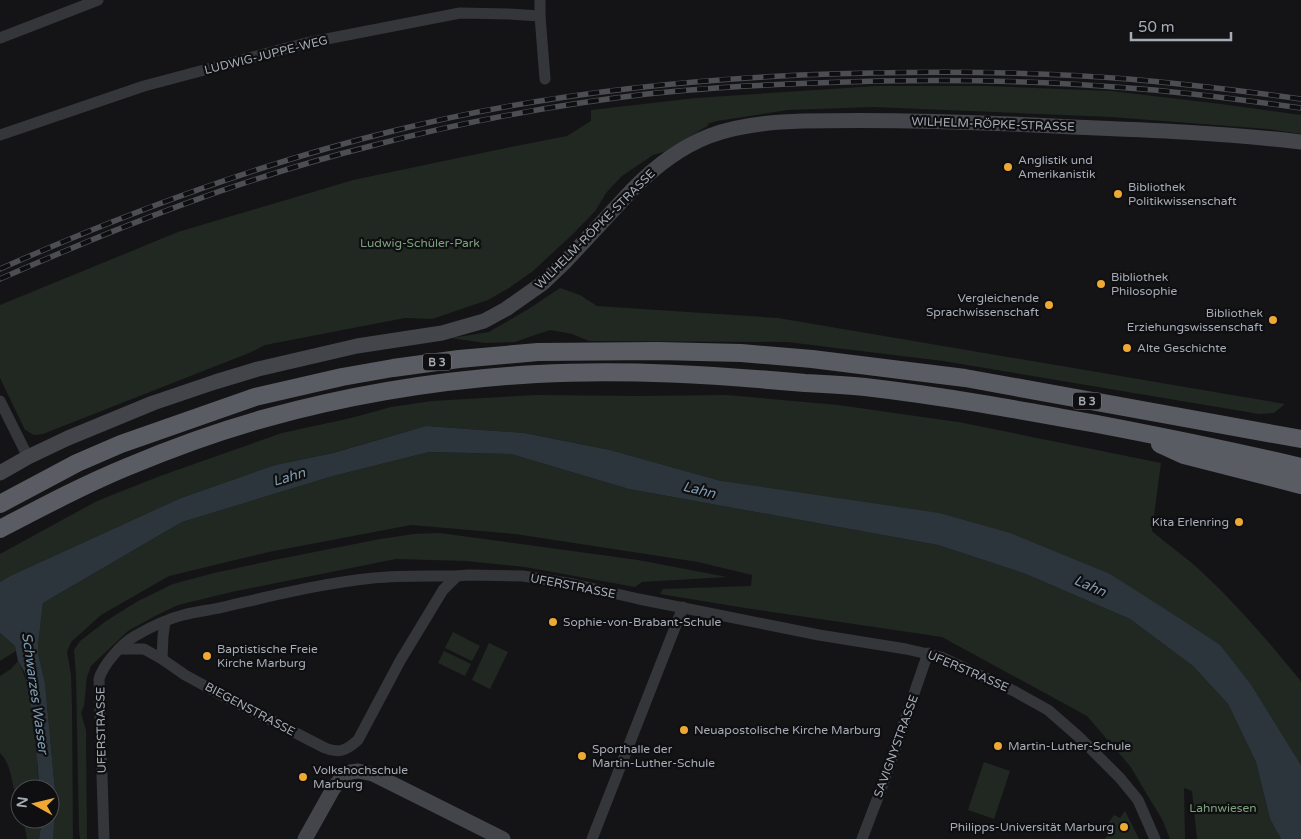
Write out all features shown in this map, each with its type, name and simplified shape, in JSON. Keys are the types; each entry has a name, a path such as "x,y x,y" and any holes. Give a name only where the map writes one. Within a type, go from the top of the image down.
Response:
{"highway":[{"name":"B 3","path":"0,504 78,463 112,448 255,397 342,377 393,368 459,359 538,352 658,350 812,358 965,378 1301,440"},
{"name":"B 3","path":"0,529 92,482 153,456 266,418 338,401 403,389 538,374 638,373 735,376 864,387 1002,406 1301,466"},
{"name":"B 3","path":"1132,431 1184,455 1301,484"},
{"name":"B 3","path":"0,536 43,506"}],"main road":[{"name":"WILHELM-RÖPKE-STRASSE","path":"0,473 28,457 110,420 224,379 258,369 357,346 456,330 490,319 527,296 547,280 632,190 666,160 702,138 732,128 775,121 812,120 972,122 1183,132 1301,142"},
{"path":"305,839 333,789 342,777 351,772 362,771 373,774 503,839"}],"street":[{"path":"0,38 98,0"},
{"path":"540,0 545,78"},
{"name":"LUDWIG-JUPPE-WEG","path":"0,135 144,86 306,43 460,13 540,16"},
{"path":"0,402 28,457"},
{"name":"UFERSTRASSE","path":"104,839 99,684 103,669 133,637 183,615 349,581 376,578 468,575 523,576 573,584 819,635 928,653 940,657 1014,691 1048,710 1079,737 1129,788 1138,800 1155,839"},
{"path":"423,576 434,590 434,604"},
{"path":"434,604 450,581 457,576"},
{"name":"BIEGENSTRASSE","path":"120,649 144,649 218,694 325,748 340,751 358,740 400,661 434,604"},
{"path":"592,839 683,607"},
{"path":"162,659 164,622"},
{"name":"SAVIGNYSTRASSE","path":"862,839 928,653"}],"green space":[{"name":"Ludwig-Schüler-Park","path":"877,86 988,86 1111,91 1301,115 1301,134 1268,129 1111,117 873,107 788,110 717,121 707,124 709,125 664,152 653,155 622,176 606,193 596,210 573,234 533,271 488,300 432,319 405,318 265,345 43,434 34,435 25,430 0,378 0,305 178,232 353,180 567,136 591,121 591,110 696,98"},
{"path":"560,288 580,295 597,306 778,318 1285,404 1274,413 1259,414 943,361 787,342 589,341 572,334 550,330 515,342 485,343 451,338 489,332"},
{"path":"536,395 727,395 838,405 958,422 1161,463 1152,531 1218,587 1300,680 1301,765 1252,686 1110,574 721,481 610,450 524,433 426,426 332,453 275,465 181,498 0,582 0,554 97,501 160,476 282,433 391,407 432,401"},
{"name":"Lahnwiesen","path":"429,452 511,454 629,489 938,545 1026,574 1130,619 1193,666 1228,704 1256,762 1270,819 1281,839 1197,839 1192,791 1184,788 1185,839 1170,839 1163,821 1130,766 1087,716 942,637 660,594 663,589 751,586 752,575 698,562 515,534 411,525 269,552 169,576 101,615 71,642 67,652 71,675 73,839 53,839 54,829 60,829 60,779 54,779 45,683 38,654 43,603 182,522 333,476"},
{"path":"440,533 638,560 727,577 642,582 635,587 525,567 466,561 396,559 236,591 178,605 128,631 91,666 87,677 84,706 81,713 86,730 87,839 80,839 74,650 80,641 106,621 138,601 173,584 214,573 380,539 414,534"},
{"path":"453,632 480,646 472,661 445,648"},
{"path":"0,633 15,646 16,651 0,661"},
{"path":"489,643 508,652 490,689 472,680"},
{"path":"444,651 471,664 465,676 438,663"},
{"path":"18,661 27,684 32,708 39,779 11,779 8,765 0,753 0,676 11,669"},
{"path":"984,762 1010,771 994,819 968,810"},
{"name":"Philipps-Universität Marburg","path":"1125,811 1139,839 1105,839 1108,835 1102,832 1114,815 1120,818"},
{"path":"25,829 40,829 39,839 27,839"}],"water":[{"path":"426,426 524,433 610,450 721,481 939,513 1010,533 1110,574 1220,645 1252,686 1301,765 1301,839 1281,839 1270,819 1256,762 1228,704 1193,666 1130,619 1026,574 938,545 629,489 511,454 429,452 333,476 182,522 43,603 38,654 45,683 54,779 39,779 34,723 25,673 18,661 15,646 0,633 0,582 181,498 275,465 333,453"},
{"path":"40,829 54,829 53,839 39,839"}],"railway":[{"path":"0,269 97,228 196,190 245,173 346,143 447,118 598,92 699,81 801,75 964,72 1128,79 1301,99"},
{"path":"0,279 136,222 229,188 323,159 405,137 474,122 612,98 688,90 772,85 893,81 971,81 1089,85 1215,96 1301,108"}],"place":[{"name":"Anglistik und Amerikanistik","path":"1008,167"},
{"name":"Bibliothek Politikwissenschaft","path":"1118,194"},
{"name":"Bibliothek Philosophie","path":"1101,284"},
{"name":"Vergleichende Sprachwissenschaft","path":"1049,305"},
{"name":"Bibliothek Erziehungswissenschaft","path":"1273,320"},
{"name":"Alte Geschichte","path":"1127,348"},
{"name":"Kita Erlenring","path":"1239,522"},
{"name":"Sophie-von-Brabant-Schule","path":"553,622"},
{"name":"Baptistische Freie Kirche Marburg","path":"207,656"},
{"name":"Neuapostolische Kirche Marburg","path":"684,730"},
{"name":"Martin-Luther-Schule","path":"998,746"},
{"name":"Sporthalle der Martin-Luther-Schule","path":"582,756"},
{"name":"Volkshochschule Marburg","path":"303,777"},
{"name":"Philipps-Universität Marburg","path":"1124,827"}],"water label":[{"name":"Lahn","path":"289,477"},
{"name":"Lahn","path":"699,490"},
{"name":"Lahn","path":"1090,586"},
{"name":"Schwarzes Wasser","path":"35,693"}]}
